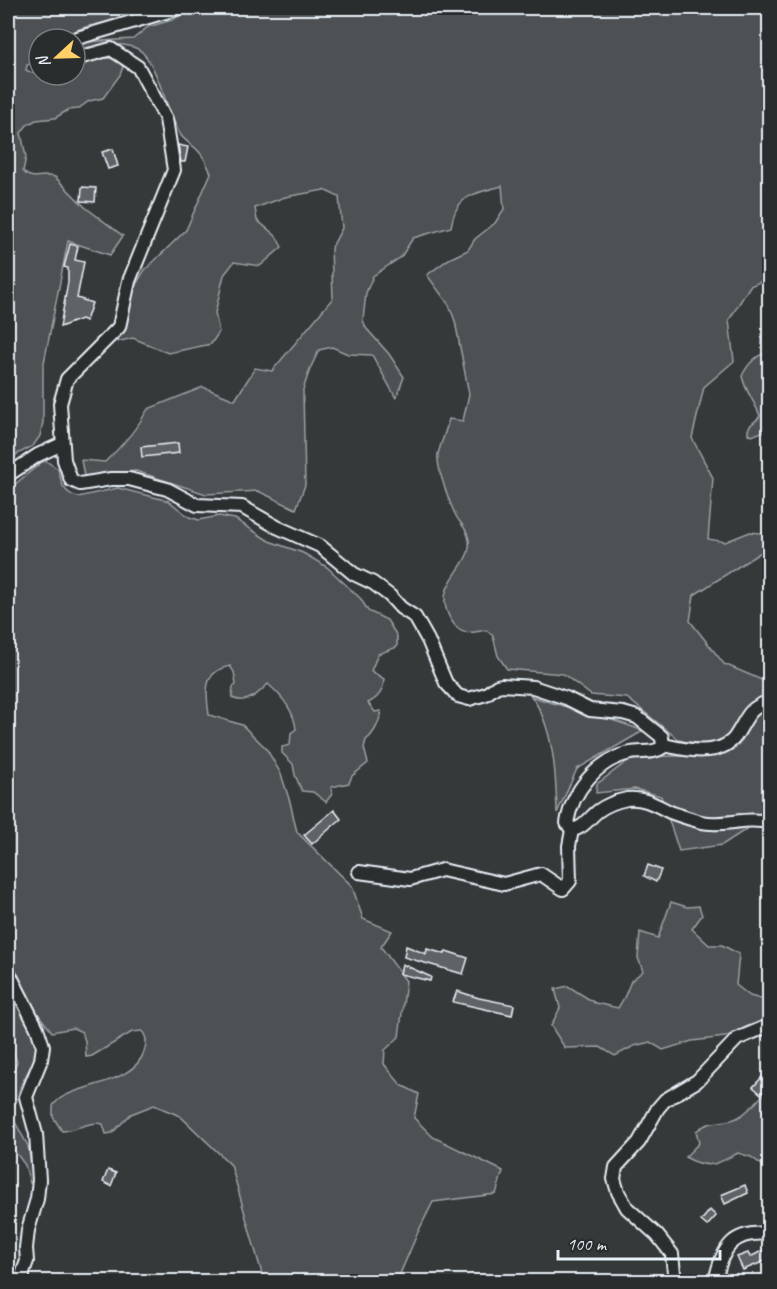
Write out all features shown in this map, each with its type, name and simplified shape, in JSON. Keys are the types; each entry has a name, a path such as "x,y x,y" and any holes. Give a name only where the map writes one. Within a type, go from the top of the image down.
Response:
{"street":[{"path":"87,35 179,8"},
{"path":"87,56 111,49 138,67 166,119 174,170 129,281 119,327 67,379 60,404 62,444 71,480 77,484 111,478 129,479 167,489 197,505 242,507 277,527 320,546 354,574 373,583 401,608 415,617 428,640 446,682 458,696 469,699 486,694 496,686 502,685 540,689 590,710 623,713 637,717 660,734 664,745"},
{"path":"8,475 38,455 62,444"},
{"path":"664,745 687,751 717,748 729,744 752,709 770,701"},
{"path":"359,873 410,879 442,870 504,884 541,874 563,889 570,881 569,846 572,830 567,823 583,786 593,773 607,763 623,755 658,750 664,745"},
{"path":"572,830 582,826 607,806 637,798 672,813 703,822 719,824 755,820 770,823"},
{"path":"8,971 37,1028 43,1046 41,1060 26,1097 36,1134 39,1180 37,1199 28,1230 27,1262 23,1272 23,1281"},
{"path":"675,1281 672,1254 657,1235 627,1208 618,1192 615,1173 619,1163 642,1137 665,1100 697,1081 737,1039 770,1025"},
{"path":"756,1030 770,1031"},
{"path":"715,1281 719,1262 732,1244 747,1234 770,1234"}],"shaded area":[{"path":"8,8 154,8 122,19 87,27 27,27 27,87 87,87 87,60 94,59 114,59 123,67 120,75 103,98 89,101 78,109 68,110 55,118 36,120 27,125 21,133 26,157 23,171 34,177 55,177 85,207 123,236 110,255 68,241 43,368 43,422 40,436 33,446 8,459"},
{"path":"194,8 769,8 769,278 750,286 729,320 734,361 704,387 692,438 713,478 708,539 725,542 750,532 769,534 769,547 694,595 690,621 724,664 769,683 769,819 762,819 722,845 679,851 661,796 635,789 596,793 597,784 633,757 720,755 726,743 700,746 679,740 627,698 591,695 563,674 507,669 498,656 493,636 486,630 470,633 462,631 451,620 446,607 445,595 469,547 467,533 456,516 444,485 438,454 449,419 463,421 469,394 455,321 449,305 427,275 449,259 468,250 475,239 495,223 504,209 502,186 468,197 457,208 451,227 413,238 401,257 373,276 366,293 363,320 366,328 389,354 404,377 396,398 372,355 348,354 332,347 319,350 303,390 305,485 296,509 258,491 206,494 136,471 84,476 81,460 105,462 129,437 148,409 203,387 235,400 255,368 272,371 333,298 331,249 342,228 339,197 324,190 285,197 255,208 257,220 276,236 282,247 260,266 234,262 224,275 215,313 219,332 211,344 168,353 133,338 117,342 134,288 144,271 186,230 211,173 202,155 180,134 154,70 143,53 130,46 122,45 87,48 87,42 133,39 148,27 172,20"},
{"path":"769,351 769,429 752,436 748,434 749,428 760,416 742,376 753,360"},
{"path":"46,461 58,469 66,490 78,497 118,488 169,501 189,517 199,520 219,516 235,519 269,541 303,553 327,567 361,599 368,611 387,620 397,636 397,647 378,654 371,671 384,679 380,694 368,703 375,712 381,711 380,719 366,740 364,748 368,763 352,776 349,783 331,787 332,794 326,802 313,792 302,791 293,764 282,753 282,747 290,745 291,733 296,729 295,722 290,710 268,684 256,695 247,699 232,698 233,687 236,685 234,672 230,666 214,673 210,678 207,698 209,715 242,725 266,748 281,774 297,832 352,886 363,919 392,931 381,947 406,981 399,1037 385,1050 384,1064 401,1085 419,1094 414,1118 433,1137 503,1171 496,1194 433,1202 397,1281 344,1281 340,1276 329,1274 319,1281 264,1281 231,1165 180,1116 154,1105 131,1114 112,1133 106,1134 103,1124 98,1123 62,1131 53,1117 53,1106 60,1099 129,1071 139,1061 146,1041 142,1031 132,1032 92,1056 86,1057 82,1032 73,1028 52,1032 20,991 11,970 8,949 8,490"},
{"path":"531,696 643,731 577,769 557,813 556,783 549,736 539,708"},
{"path":"671,902 687,907 699,906 702,915 692,929 709,945 722,945 739,954 736,985 750,996 769,1001 769,1019 725,1037 692,1041 663,1050 650,1042 634,1046 615,1056 600,1047 565,1048 551,1026 560,1008 555,989 568,986 595,1003 618,1008 631,981 643,971 638,958 640,932 658,938"},
{"path":"16,999 31,1026 37,1041 37,1048 16,1102 9,1109 8,1082 17,1062 8,1035 8,1011"},
{"path":"769,1088 769,1170 751,1157 738,1153 723,1161 706,1165 685,1157 699,1143 696,1131 707,1124 737,1118"},
{"path":"8,1109 28,1146 34,1181 30,1183 25,1165 8,1142"}],"building":[{"path":"178,145 188,147 185,162 181,162"},
{"path":"113,149 118,166 108,169 102,152"},
{"path":"82,187 96,188 95,202 81,201"},
{"path":"70,244 78,246 75,260 84,262 77,298 92,303 86,321 81,319 60,327 68,282 68,268 64,267"},
{"path":"178,443 179,453 142,457 141,447"},
{"path":"334,810 341,819 312,844 304,835"},
{"path":"648,865 661,870 656,882 644,876"},
{"path":"406,946 426,954 427,949 445,954 446,951 468,958 463,974 404,957"},
{"path":"402,964 431,977 430,981 400,974"},
{"path":"457,991 514,1005 512,1015 453,1002"},
{"path":"763,1076 770,1081 770,1084 761,1094 753,1087"},
{"path":"108,1170 116,1173 111,1186 103,1182"},
{"path":"745,1185 748,1193 725,1204 721,1195"},
{"path":"710,1210 716,1216 707,1226 701,1221"},
{"path":"770,1247 770,1259 743,1270 737,1257 748,1253 750,1257"}]}
